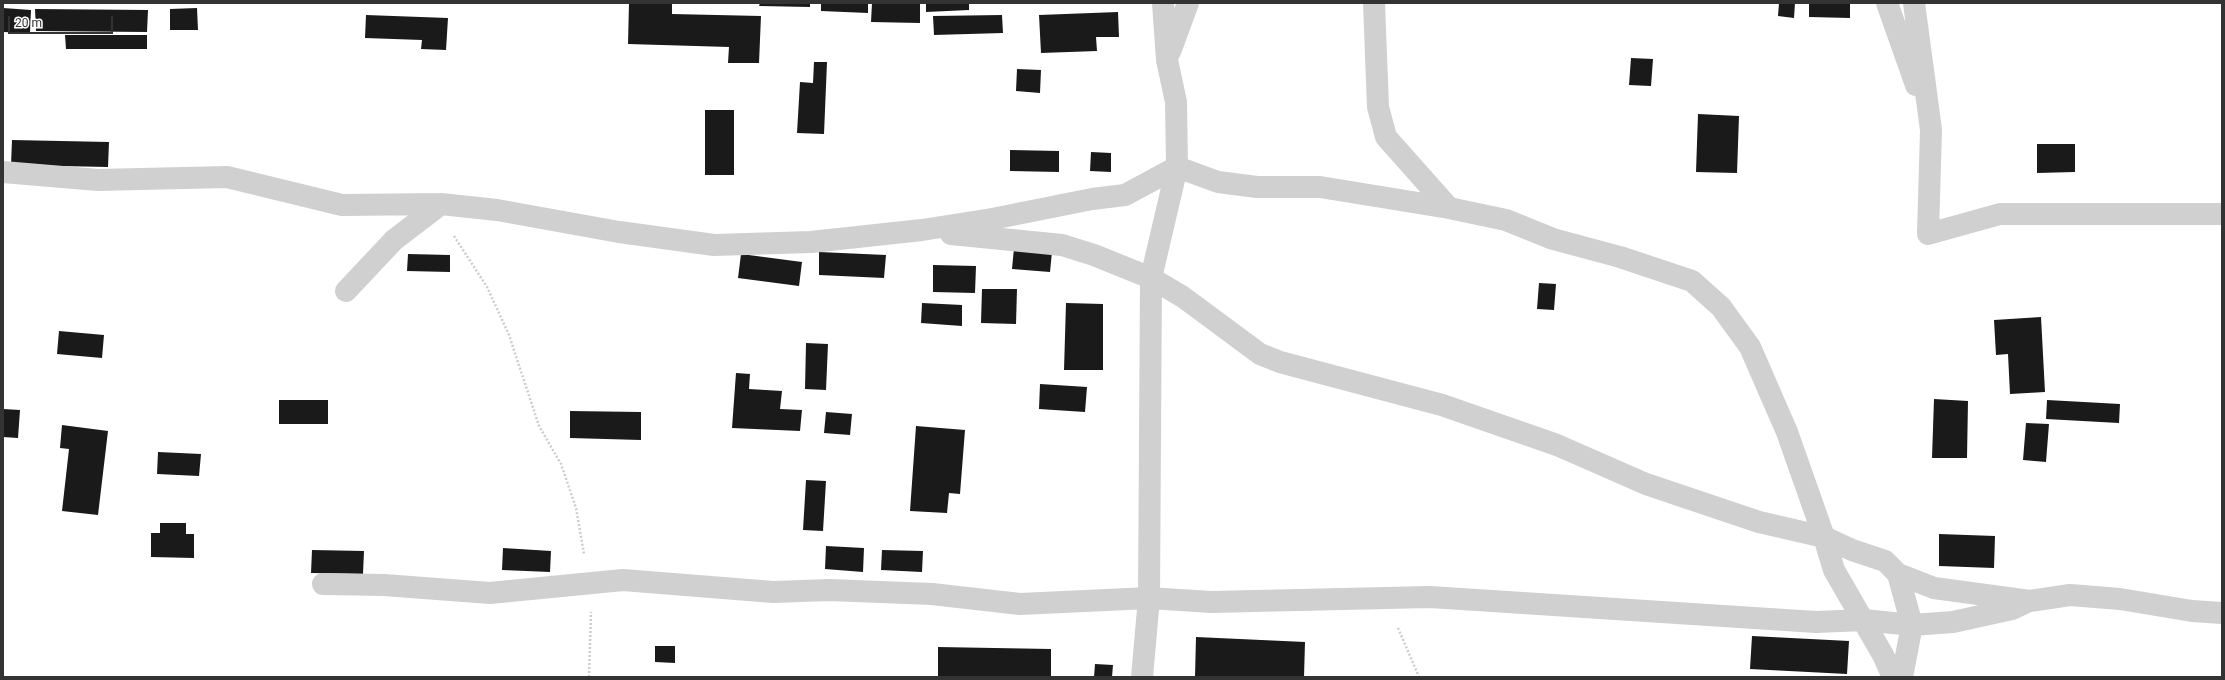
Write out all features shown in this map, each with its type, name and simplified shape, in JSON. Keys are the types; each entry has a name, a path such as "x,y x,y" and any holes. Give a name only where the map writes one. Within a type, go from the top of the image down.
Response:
{"street":[{"path":"1142,677 1148,598 1151,278 1177,167 1176,102 1167,60 1163,3"},
{"path":"1167,60 1188,3"},
{"path":"1374,3 1378,107 1386,138 1450,208"},
{"path":"1887,3 1931,130"},
{"path":"1914,3 1931,130 1928,234 2000,214 2222,214"},
{"path":"3,172 98,180 227,177 342,205 441,204 497,210 619,232 714,245 811,242 922,230 1125,195 1177,167 1218,182 1256,187 1320,187 1450,208 1506,220 1553,239 1620,257 1692,281 1721,307 1750,347 1787,432 1834,570 1864,620 1893,677"},
{"path":"346,291 394,240 441,204"},
{"path":"922,230 1062,245 1094,255 1151,278 1183,298 1260,354 1280,362 1442,405 1557,445 1646,484 1759,522 1824,537 1852,550 1885,561 1898,574 1934,588 2030,601"},
{"path":"1898,574 1912,624 1902,677"},
{"path":"323,584 384,585 490,593 623,580 774,592 796,590 873,590 932,594 1020,604 1148,598 1211,602 1430,597 1816,622 1864,620 1912,624 1953,622 2012,609 2030,601 2070,595 2120,599 2192,611 2222,613"}],"path":[{"path":"441,204 445,220 472,266 487,287 508,335 539,426 561,464 576,508 590,583 589,677"},
{"path":"1375,599 1395,619 1419,677"}],"building":[{"path":"629,3 672,3 672,14 761,16 759,63 728,63 729,47 628,44"},
{"path":"760,3 810,3 810,7 759,6"},
{"path":"821,3 868,3 868,13 821,11"},
{"path":"872,3 920,3 920,23 871,22"},
{"path":"926,3 969,3 969,10 926,12"},
{"path":"1779,3 1795,3 1794,18 1778,16"},
{"path":"1809,3 1850,3 1850,18 1809,17"},
{"path":"3,8 31,10 30,33 3,32"},
{"path":"197,8 198,30 170,30 170,9"},
{"path":"35,9 148,10 147,32 36,31"},
{"path":"1118,12 1119,37 1096,37 1097,51 1041,53 1039,15"},
{"path":"366,15 448,18 446,50 421,49 422,40 365,38"},
{"path":"1002,15 1003,33 934,35 933,16"},
{"path":"65,35 147,35 147,49 66,49"},
{"path":"1631,58 1653,59 1651,86 1629,85"},
{"path":"814,62 827,62 824,134 797,133 800,82 813,83"},
{"path":"1017,69 1041,70 1040,93 1016,91"},
{"path":"705,110 734,110 734,175 705,175"},
{"path":"1698,114 1739,116 1737,173 1696,172"},
{"path":"12,140 109,142 108,167 11,165"},
{"path":"2037,144 2075,144 2075,172 2037,173"},
{"path":"1010,150 1059,151 1059,172 1010,171"},
{"path":"1091,152 1111,153 1111,172 1090,171"},
{"path":"1014,248 1052,252 1050,272 1012,269"},
{"path":"819,252 886,255 884,278 819,275"},
{"path":"408,254 450,255 450,272 407,271"},
{"path":"741,254 802,262 799,286 738,278"},
{"path":"933,265 976,266 975,293 933,292"},
{"path":"1539,283 1556,284 1554,310 1537,309"},
{"path":"982,289 1017,289 1016,324 981,323"},
{"path":"922,303 962,305 962,326 921,323"},
{"path":"1066,303 1103,304 1103,370 1064,370"},
{"path":"2041,317 2045,392 2010,394 2008,354 1996,355 1994,320"},
{"path":"59,331 104,335 102,358 57,354"},
{"path":"806,343 828,344 826,390 805,389"},
{"path":"736,373 750,374 749,389 782,391 780,409 802,410 800,431 732,428"},
{"path":"1040,384 1087,387 1085,412 1039,409"},
{"path":"1934,399 1968,401 1967,458 1932,458"},
{"path":"279,400 328,400 328,424 279,424"},
{"path":"2047,400 2120,404 2119,423 2046,419"},
{"path":"3,409 20,410 18,438 3,437"},
{"path":"570,411 641,412 641,440 570,438"},
{"path":"826,412 852,414 850,435 824,433"},
{"path":"2026,423 2049,424 2046,462 2023,460"},
{"path":"62,425 108,431 98,515 62,511 69,449 60,448"},
{"path":"916,426 965,430 960,494 949,493 947,513 910,511"},
{"path":"158,452 201,454 199,476 157,474"},
{"path":"806,480 826,481 823,531 803,530"},
{"path":"160,523 186,523 186,534 194,534 194,558 151,557 151,533 160,533"},
{"path":"1939,534 1995,536 1994,568 1939,566"},
{"path":"826,546 864,548 863,572 825,569"},
{"path":"503,548 551,551 550,572 502,570"},
{"path":"312,550 364,551 363,574 311,573"},
{"path":"882,550 923,551 922,572 881,570"},
{"path":"1752,636 1849,641 1847,674 1750,669"},
{"path":"1196,637 1305,642 1304,677 1195,677"},
{"path":"655,646 675,646 675,663 655,662"},
{"path":"938,647 1051,649 1051,677 938,677"},
{"path":"1095,664 1113,665 1112,677 1094,677"}]}
